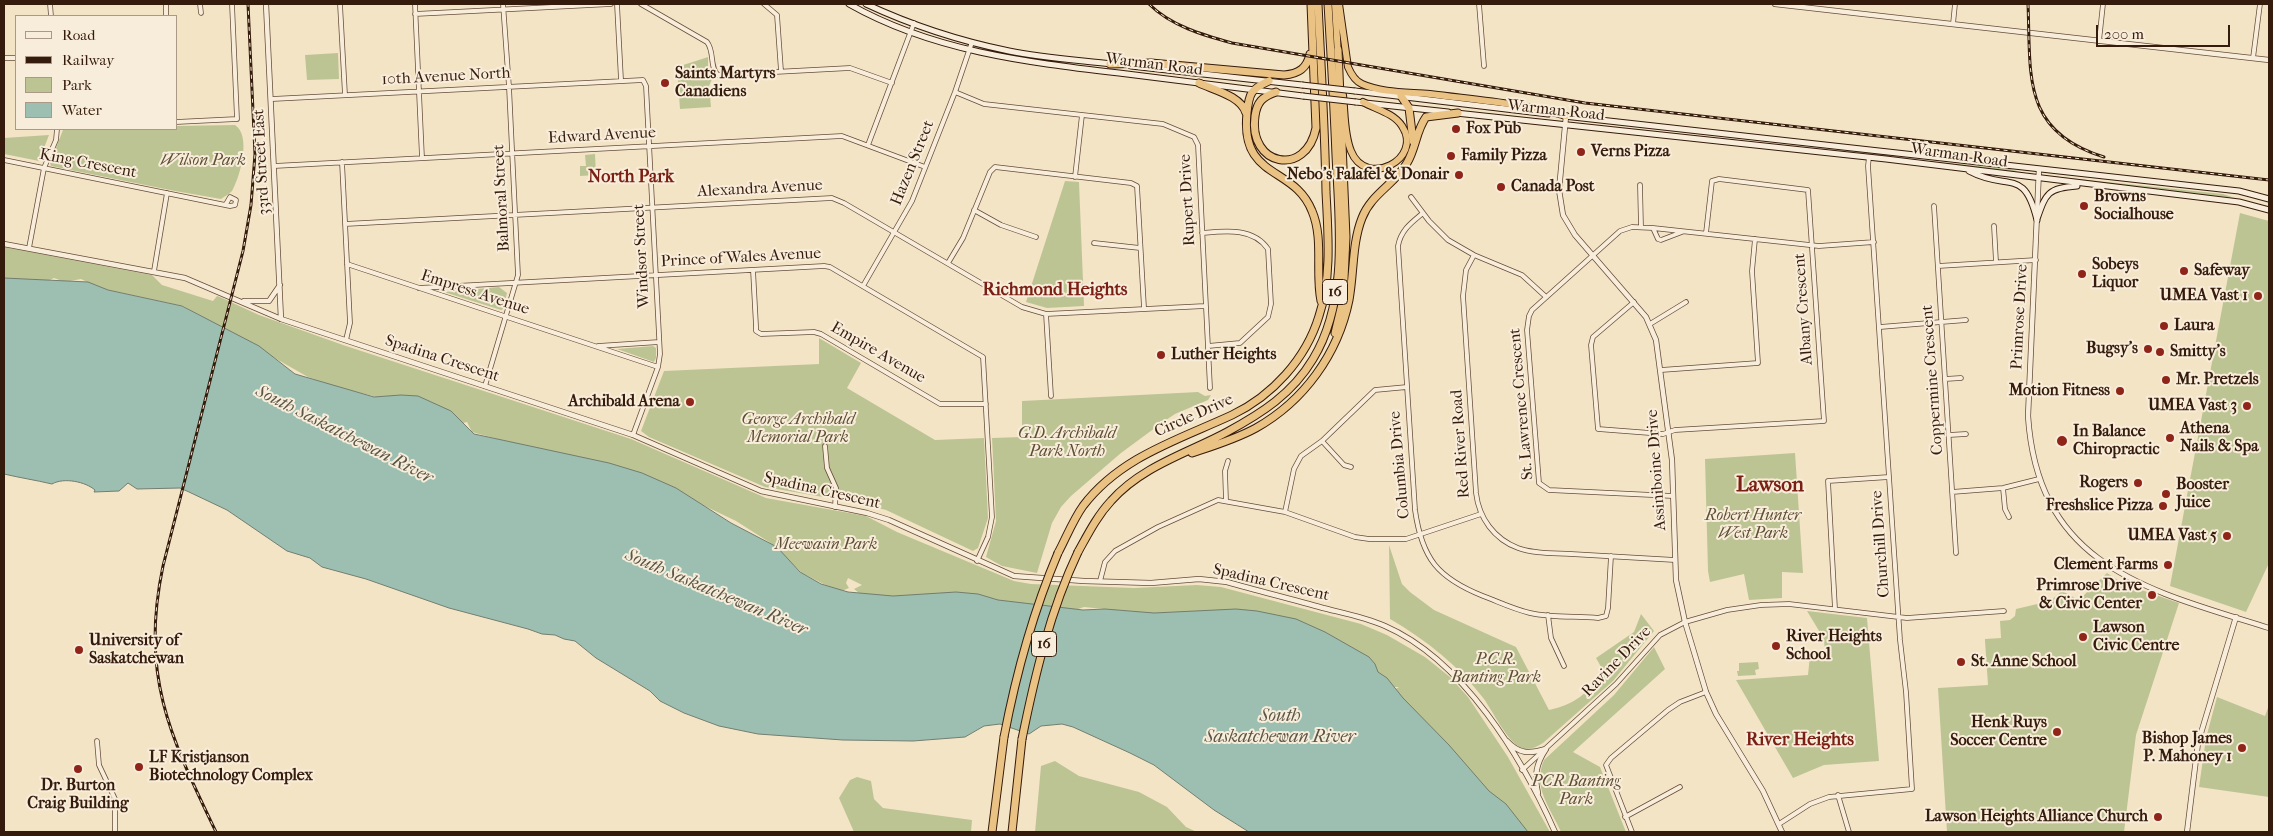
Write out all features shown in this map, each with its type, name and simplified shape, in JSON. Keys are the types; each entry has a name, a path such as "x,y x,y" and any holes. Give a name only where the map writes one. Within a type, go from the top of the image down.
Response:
{"highway":[{"path":"1276,92 1263,97 1257,104 1255,136 1259,147 1271,157 1284,160 1295,158 1309,148 1316,128 1311,4"},
{"name":"Circle Drive","path":"992,832 1004,737 1025,644 1058,553 1082,508 1098,488 1118,470 1151,450 1256,402 1277,384 1296,360 1308,340 1322,306 1327,272 1327,219 1318,4"},
{"name":"Circle Drive","path":"1012,832 1022,739 1040,658 1065,581 1078,552 1100,514 1110,501 1130,483 1159,465 1264,412 1296,382 1312,361 1325,334 1331,316 1336,289 1338,246 1337,178 1328,4"},
{"path":"1326,360 1340,317 1346,268 1345,176 1335,4"},
{"path":"1339,4 1348,67 1350,73 1360,83 1392,90 1522,106 1566,116"},
{"path":"1110,64 1151,63 1290,75 1299,72 1309,62 1312,33"},
{"path":"1338,50 1351,152 1356,160 1366,167 1377,170 1389,167 1398,161 1404,150 1406,138 1404,130 1393,117 1360,102"},
{"path":"1246,118 1252,90 1268,81"},
{"path":"1199,83 1240,103 1245,109 1247,137 1255,156 1267,168 1296,188 1312,210 1318,237 1319,290 1322,306"},
{"path":"1401,96 1409,108 1413,132 1412,151"},
{"path":"1159,465 1255,429 1279,414 1309,384 1326,360 1340,331 1348,306 1357,232 1363,216 1372,200 1403,169 1412,151 1419,129 1426,118 1458,113"}],"main road":[{"name":"Warman Road","path":"849,4 911,33 969,51 1050,66 1409,108 1869,157 2239,202 2269,210"},
{"name":"Warman Road","path":"866,4 914,24 1011,52 2239,191 2269,199"},
{"path":"1869,157 1878,154 1906,158 1929,156"},
{"path":"1967,169 1983,178 2011,183 2024,188 2032,199 2037,220"},
{"path":"2037,220 2044,200 2051,192 2062,187 2088,185"}],"street":[{"path":"200,4 201,13"},
{"path":"178,122 237,119 232,4"},
{"name":"33rd Street East","path":"266,4 281,284 281,319"},
{"path":"340,4 344,95"},
{"path":"415,4 422,158"},
{"name":"Balmoral Street","path":"485,386 518,275 503,4"},
{"path":"416,14 611,4"},
{"path":"617,4 621,80"},
{"path":"641,4 707,42 712,48 714,70 718,75 850,68 892,83"},
{"path":"764,4 776,15 781,71"},
{"path":"1478,4 1484,66"},
{"path":"1775,4 1799,5 2269,60"},
{"path":"1953,24 1955,4"},
{"path":"2099,41 2103,4"},
{"path":"2253,58 2260,4"},
{"path":"868,145 914,24"},
{"name":"Hazen Street","path":"863,286 912,201 955,92 972,42"},
{"name":"10th Avenue North","path":"272,99 621,80"},
{"name":"Windsor Street","path":"621,80 646,82 659,342 658,367 633,435"},
{"name":"Rupert Drive","path":"955,92 984,104 1163,124 1194,137 1198,145 1210,388"},
{"path":"1075,177 1082,115"},
{"name":"Assiniboine Drive","path":"1566,116 1559,190 1563,215 1575,235 1594,254 1634,302 1650,324 1656,340 1669,432 1676,580 1685,622 1706,692 1716,714 1762,791 1782,832"},
{"path":"29,248 44,168 56,140 57,130"},
{"name":"Edward Avenue","path":"274,166 842,136 925,167"},
{"name":"Churchill Drive","path":"1779,824 1810,804 1838,796 1912,789 1889,477 1868,166 1869,157"},
{"name":"King Crescent","path":"4,160 226,204"},
{"path":"342,162 350,323 346,340"},
{"path":"948,263 963,238 990,172 995,167 1131,183 1137,186 1144,308"},
{"name":"Primrose Drive","path":"2039,169 2028,416 2031,449 2039,479 2067,529 2094,557 2146,587 2269,628"},
{"name":"Albany Crescent","path":"1669,432 1675,430 1824,421 1808,190 1719,179 1711,183 1706,233"},
{"path":"1640,185 1641,227"},
{"path":"154,272 167,193"},
{"path":"1412,197 1423,213 1448,240 1474,255 1522,275 1545,296"},
{"name":"Alexandra Avenue","path":"345,224 832,198 844,202 1022,307 1046,314 1206,306"},
{"name":"Coppermine Crescent","path":"1934,206 1956,552"},
{"path":"974,210 1001,225 1036,237"},
{"name":"Columbia Drive","path":"1423,213 1406,226 1399,238 1398,246 1415,510 1420,536 1437,569 1448,579 1508,607 1548,615 1598,618 1606,616 1608,608 1611,556"},
{"path":"1994,226 1996,262"},
{"name":"St. Lawrence Crescent","path":"1673,496 1554,490 1545,489 1538,483 1528,324 1532,310 1545,296 1620,231 1627,228 1653,228 1812,245 1874,242"},
{"name":"St. Lawrence Crescent","path":"1653,228 1658,239 1661,240 1685,231"},
{"path":"1202,232 1234,230 1264,243 1268,249 1271,304 1268,317 1240,343 1208,346"},
{"path":"1661,370 1758,363 1752,271 1755,239"},
{"path":"1094,243 1140,248"},
{"name":"Spadina Crescent","path":"4,244 194,281 281,319 633,435 761,491 866,512 889,520 1014,576 1152,583 1199,579 1227,582 1379,624 1413,642 1437,659 1475,698 1500,734 1540,800 1555,832"},
{"name":"Red River Road","path":"1474,255 1466,270 1463,296 1476,493 1481,514 1497,535 1518,548 1530,551 1675,560"},
{"path":"1938,266 2036,260"},
{"name":"Empress Avenue","path":"347,264 658,367"},
{"name":"Prince of Wales Avenue","path":"419,288 830,267 983,357 992,517 988,537 977,561"},
{"name":"Empire Avenue","path":"753,270 756,331 761,334 814,332 821,334 940,404 986,404"},
{"path":"240,301 269,301 281,284"},
{"path":"1634,302 1593,337 1591,345 1597,426 1598,429 1603,431 1663,434 1669,432"},
{"path":"1650,324 1686,302"},
{"path":"1046,314 1051,396"},
{"path":"1880,327 1966,320"},
{"name":"Empress Avenue","path":"596,346 659,342"},
{"path":"1946,379 1961,378"},
{"path":"1285,512 1298,460 1306,450 1322,441 1375,390 1407,387"},
{"path":"1949,435 1966,434"},
{"path":"1322,441 1344,465 1351,468"},
{"path":"825,446 826,468 836,488 835,506"},
{"path":"1226,501 1225,471 1228,461"},
{"path":"1835,609 1828,481 1889,477"},
{"path":"1952,492 2003,488 2039,479"},
{"path":"2003,488 2005,509 2008,517"},
{"path":"1100,581 1105,562 1115,551 1158,527 1218,500 1285,512 1355,537 1397,540 1420,536 1481,514"},
{"name":"Ravine Drive","path":"1522,770 1616,684 1660,635 1685,622 1727,610 1761,605 1789,604 1899,616 2004,611"},
{"path":"1548,615 1551,638 1564,666"},
{"path":"2187,832 2198,743 2236,617"},
{"path":"1632,832 1607,769 1608,762 1668,710 1680,702 1706,692"},
{"path":"1500,734 1514,748 1522,752 1532,753 1546,749"},
{"path":"98,741 99,765 116,799 116,832"},
{"path":"1540,800 1536,771 1539,758 1546,749"},
{"path":"1625,817 1680,786"},
{"path":"1838,796 1849,832"}],"green space":[{"path":"338,53 339,79 307,80 305,55"},
{"path":"708,57 708,73 712,79 709,86 711,107 680,109 677,67"},
{"name":"Wilson Park","path":"235,125 240,130 243,137 243,155 236,182 230,193 221,199 51,166 50,163 63,130 178,130 178,126"},
{"path":"49,135 39,161 4,154 4,138"},
{"path":"595,154 596,175 580,176 580,166 586,166 585,155"},
{"path":"1920,160 2010,169 2030,175 2029,175"},
{"path":"2050,176 2223,194 2235,198 2050,178"},
{"path":"1065,181 1079,182 1084,306 1047,308 1026,302"},
{"path":"2240,213 2269,221 2269,563 2246,612 2170,586"},
{"name":"Meewasin Park","path":"4,247 152,275 162,285 213,301 217,296 259,315 343,345 631,439 766,498 866,516 897,532 1014,581 1031,584 1134,588 1197,585 1221,587 1361,624 1387,635 1425,657 1450,677 1468,697 1508,757 1550,832 1518,832 1394,690 1399,687 1389,687 1164,615 1084,607 1075,610 872,599 854,589 862,585 848,578 846,583 849,588 839,592 802,573 769,542 736,521 659,484 472,432 467,422 456,425 373,396 332,386 308,377 183,306 99,288 81,279 65,282 54,278 46,282 4,279"},
{"path":"499,287 507,293 503,309 501,310 444,292"},
{"name":"George Archibald Memorial Park","path":"819,338 861,363 847,388 935,440 984,438 988,518 978,548 973,551 886,510 858,503 765,487 649,437 641,431 664,371 819,364"},
{"path":"653,346 656,348 654,362 617,349"},
{"name":"G.D. Archibald Park North","path":"1198,392 1205,396 1211,395 1208,400 1175,414 1121,453 1061,507 1052,523 1037,573 1002,566 986,557 996,521 992,438 1022,437 1022,401"},
{"name":"Robert Hunter West Park","path":"1795,453 1803,573 1782,572 1782,598 1749,600 1744,574 1710,582 1708,571 1705,459"},
{"name":"P.C.R. Banting Park","path":"1389,545 1402,584 1410,592 1434,610 1516,647 1549,710 1559,708 1574,701 1605,674 1596,658 1634,632 1641,614 1654,631 1613,681 1543,743 1530,749 1524,749 1508,737 1484,699 1453,665 1429,645 1390,619"},
{"path":"2107,573 2124,584 2179,603 2136,735 2124,832 1947,832 1938,688 1988,685 1985,639 2001,638 2000,621 2010,620 2015,616 2016,609 2050,601 2062,591 2077,599 2081,598"},
{"path":"1807,611 1867,618 1879,761 1824,765 1793,778 1736,680 1808,675 1810,655 1825,653 1824,639"},
{"name":"PCR Banting Park","path":"1654,647 1665,669 1573,752 1600,767 1626,832 1561,832 1541,788 1540,779 1544,760 1614,695"},
{"path":"1758,662 1759,669 1755,670 1756,675 1738,676 1739,663"},
{"name":"Bishop James P. Mahoney 1","path":"2217,697 2265,716 2269,705 2269,797 2199,787 2206,738"},
{"path":"1055,761 1079,776 1139,792 1167,807 1186,827 1197,832 1035,832 1041,766"},
{"path":"857,777 871,781 874,799 883,808 972,820 971,832 854,832 839,798 850,780"}],"water":[{"name":"South Saskatchewan River","path":"4,278 88,282 108,290 182,306 259,346 295,374 374,397 418,396 451,411 474,434 609,463 642,473 676,488 731,523 777,547 800,572 821,584 848,592 893,596 956,592 978,594 998,600 1083,610 1105,609 1154,613 1236,609 1296,619 1325,632 1369,657 1375,664 1378,672 1387,678 1403,698 1449,745 1489,791 1506,804 1528,832 1249,832 1214,810 1154,765 1073,727 1062,724 1041,726 1029,734 1000,724 984,726 965,737 913,741 843,740 758,734 719,726 684,713 660,701 650,691 596,658 575,641 555,635 542,634 449,608 366,579 322,567 310,558 287,551 227,510 180,488 137,489 128,483 119,491 94,492 95,490 91,487 75,481 63,481 52,484 4,474"}],"railway":[{"path":"216,832 173,735 158,673 155,640 157,605 163,566 243,251 251,205 255,154 248,4"},
{"path":"1149,4 1177,24 1232,43 1585,103 2269,180"},
{"path":"2028,4 2031,77 2036,98 2044,116 2058,132 2077,146 2104,157"}],"place":[{"name":"Saints Martyrs Canadiens","path":"665,83"},
{"name":"Fox Pub","path":"1456,129"},
{"name":"Verns Pizza","path":"1581,152"},
{"name":"Family Pizza","path":"1451,156"},
{"name":"Nebo's Falafel & Donair","path":"1459,175"},
{"name":"Canada Post","path":"1501,187"},
{"name":"Browns Socialhouse","path":"2084,206"},
{"name":"Safeway","path":"2184,271"},
{"name":"Sobeys Liquor","path":"2082,274"},
{"name":"UMEA Vast 1","path":"2258,296"},
{"name":"Laura","path":"2164,326"},
{"name":"Bugsy's","path":"2148,349"},
{"name":"Smitty's","path":"2160,352"},
{"name":"Luther Heights","path":"1161,355"},
{"name":"Mr. Pretzels","path":"2166,380"},
{"name":"Motion Fitness","path":"2120,391"},
{"name":"Archibald Arena","path":"690,402"},
{"name":"UMEA Vast 3","path":"2247,406"},
{"name":"Athena Nails & Spa","path":"2170,438"},
{"name":"In Balance Chiropractic","path":"2062,441"},
{"name":"Rogers","path":"2138,483"},
{"name":"Booster Juice","path":"2166,494"},
{"name":"Freshslice Pizza","path":"2163,506"},
{"name":"UMEA Vast 5","path":"2227,536"},
{"name":"Clement Farms","path":"2168,565"},
{"name":"Primrose Drive & Civic Center","path":"2152,595"},
{"name":"Lawson Civic Centre","path":"2083,637"},
{"name":"River Heights School","path":"1776,646"},
{"name":"University of Saskatchewan","path":"79,650"},
{"name":"St. Anne School","path":"1961,662"},
{"name":"Henk Ruys Soccer Centre","path":"2057,732"},
{"name":"Bishop James P. Mahoney 1","path":"2242,748"},
{"name":"LF Kristjanson Biotechnology Complex","path":"139,767"},
{"name":"Dr. Burton Craig Building","path":"78,769"},
{"name":"Lawson Heights Alliance Church","path":"2158,817"}],"district":[{"name":"North Park","path":"631,178"},
{"name":"Richmond Heights","path":"1055,291"},
{"name":"Lawson","path":"1770,486"},
{"name":"River Heights","path":"1800,741"}]}
